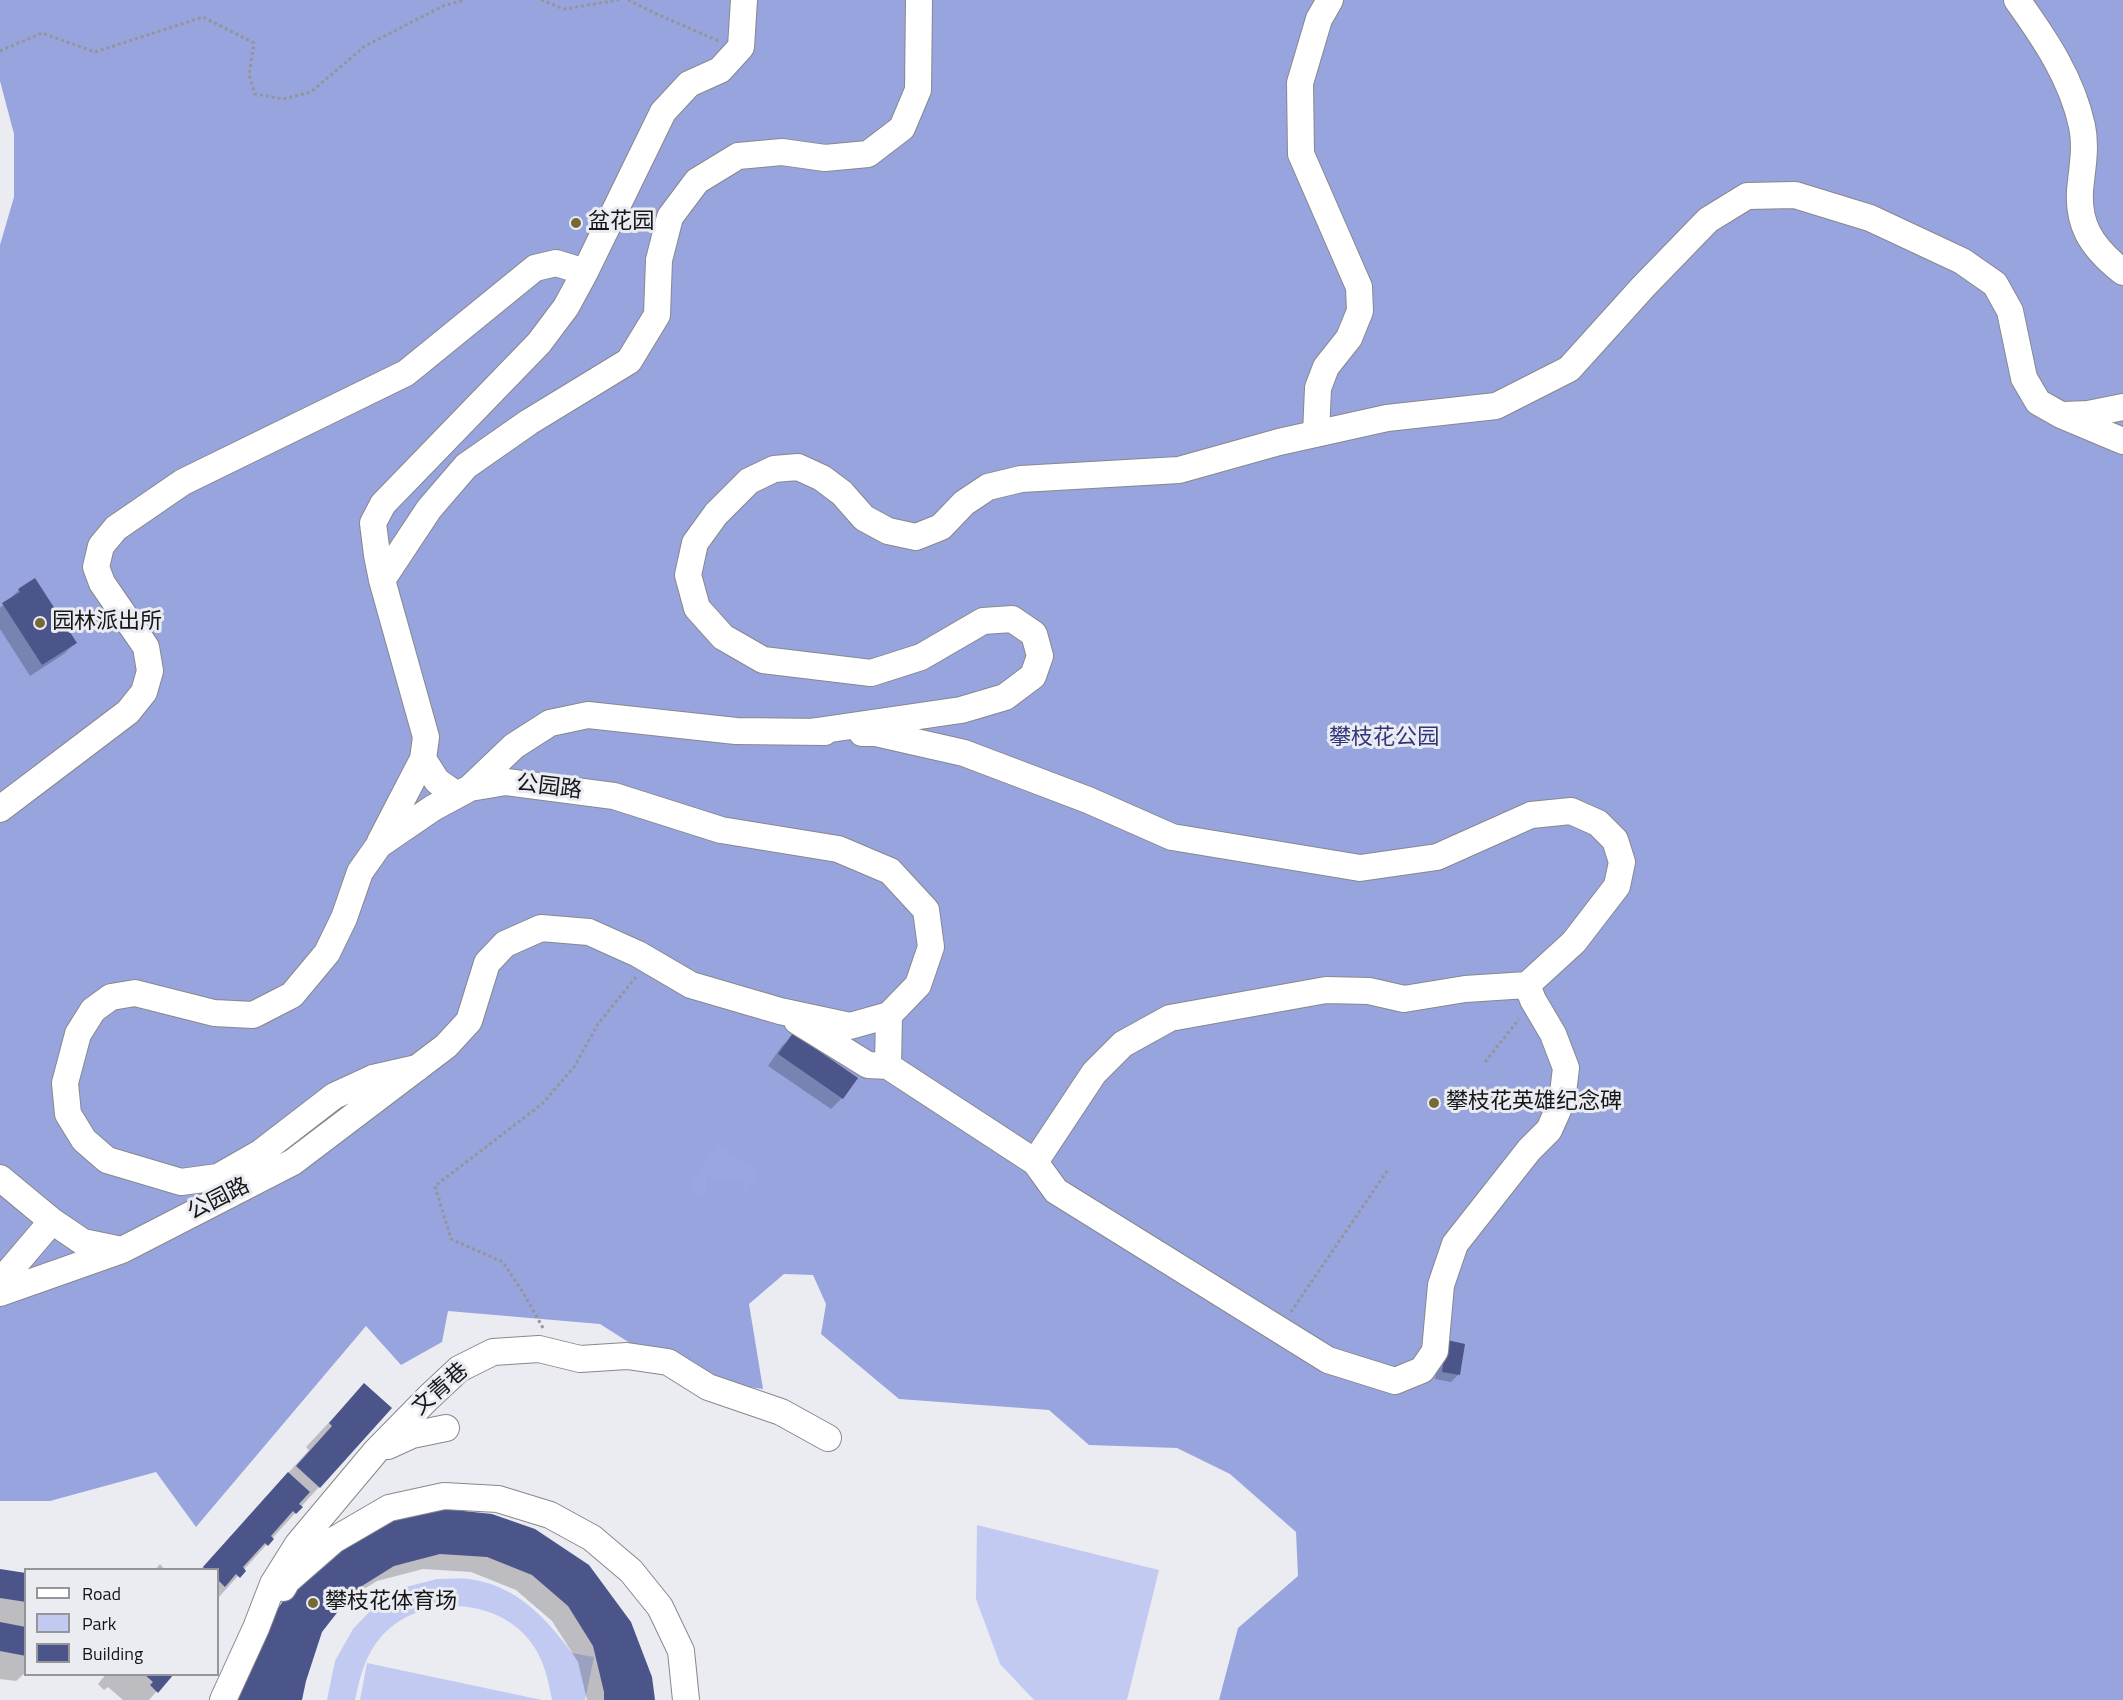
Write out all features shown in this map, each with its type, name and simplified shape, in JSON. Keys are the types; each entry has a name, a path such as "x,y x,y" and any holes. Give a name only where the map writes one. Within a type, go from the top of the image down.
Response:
{"street":[{"path":"379,845 423,759 426,737 382,580 374,523 383,504 539,343 566,307 663,112 689,84 720,70 741,47 744,0"},
{"path":"382,580 429,509 466,466 529,422 628,361 657,315 659,260 670,217 697,181 738,156 782,152 825,158 868,154 902,128 918,90 919,0"},
{"path":"1316,434 1318,388 1326,367 1349,338 1360,311 1359,287 1301,154 1300,84 1318,19 1330,0"},
{"path":"2017,0 2052,51 2074,99 2082,128 2084,155 2080,185 2080,213 2089,239 2106,259 2123,272"},
{"path":"810,732 961,710 1005,697 1033,676 1040,656 1034,634 1012,619 983,621 921,657 871,673 763,660 723,637 697,608 688,574 695,543 716,514 749,481 774,470 798,467 822,478 842,494 864,518 888,531 916,537 941,527 964,502 988,487 1021,478 1179,470 1387,418 1496,406 1569,369 1643,287 1708,220 1747,196 1795,195 1870,218 1962,261 1995,284 2010,311 2024,378 2038,402 2061,415 2123,441"},
{"path":"0,809 128,712 144,692 150,671 146,647 102,583 96,567 101,546 116,528 183,482 406,373 536,268 556,263 585,272"},
{"path":"2061,415 2088,414 2123,407"},
{"path":"423,759 437,781 463,791 514,746 550,723 588,715 736,730 876,733 964,753 1088,800 1172,837 1360,868 1437,857 1531,815 1571,811 1598,823 1615,840 1622,862 1617,886 1574,942 1530,993"},
{"name":"公园路","path":"0,1293 122,1250 293,1162 417,1068 446,1046 469,1022 488,963 505,944 541,928 589,932 650,960 691,985 780,1011 850,1026 889,1015 918,986 931,947 926,910 890,871 838,849 721,830 614,796 506,782 463,791 433,808 379,845 360,872 344,918 327,952 292,995 253,1015 214,1013 135,993 111,997 93,1010 78,1034 65,1083 68,1114 84,1140 107,1160 181,1182 218,1177 260,1153 334,1096 373,1078 417,1068"},
{"path":"1035,1162 1094,1073 1123,1044 1170,1018 1326,990 1369,992 1404,999 1465,989 1530,993"},
{"path":"780,1011 868,1065 888,1066 1035,1162 1056,1191 1328,1360 1395,1381 1422,1370 1435,1351 1441,1285 1455,1244 1529,1150 1549,1130 1562,1101 1566,1068 1553,1034 1530,993"},
{"path":"888,1066 889,1015"},
{"path":"0,1178 52,1221 83,1242 122,1250"},
{"path":"0,1282 52,1221"},
{"name":"文青巷","path":"223,1700 256,1628 273,1584 298,1544 376,1451 459,1369 493,1352 539,1349 580,1359 627,1356 668,1362 708,1387 781,1412 828,1438"},
{"path":"376,1451 412,1435 446,1428"},
{"path":"256,1628 287,1581 334,1540 389,1508 444,1496 498,1499 550,1515 592,1538 631,1571 660,1607 681,1650 686,1700"}],"path":[{"path":"0,51 42,33 95,52 203,17 254,43 249,75 255,94 283,99 310,92 365,46 443,6 464,0"},
{"path":"541,0 564,9 619,0"},
{"path":"628,0 707,36 741,47"},
{"path":"556,1353 524,1293 503,1262 451,1239 435,1186 542,1104 574,1067 598,1024 650,960"},
{"path":"1485,1062 1530,993"},
{"path":"1279,1328 1389,1168"}],"green space":[{"name":"攀枝花公园","path":"0,0 2123,0 2123,1700 1219,1700 1238,1628 1298,1576 1296,1532 1230,1474 1177,1448 1089,1445 1049,1410 899,1399 821,1334 826,1304 813,1275 784,1274 749,1304 763,1389 685,1378 600,1324 448,1311 442,1342 401,1365 366,1326 196,1527 156,1472 50,1501 0,1501 0,245 14,197 14,134 0,81"},
{"path":"977,1525 1159,1570 1127,1700 1034,1700 1000,1664 976,1599"},
{"path":"437,1579 469,1579 501,1588 528,1605 552,1628 572,1653 594,1657 585,1700 552,1700 539,1655 530,1641 515,1626 497,1615 456,1606 415,1613 397,1623 381,1637 371,1651 361,1675 355,1700 327,1700 335,1661 353,1629 377,1604 406,1587"},
{"path":"367,1663 542,1700 360,1700"}],"shaded area":[{"path":"718,1144 759,1173 743,1196 744,1182 707,1177 704,1200 687,1188"}],"building":[{"name":"园林派出所","path":"35,578 77,643 42,665 2,603 20,592 18,589"},
{"path":"793,1033 858,1078 843,1099 778,1054"},
{"path":"1447,1340 1465,1344 1460,1375 1442,1372"},
{"path":"364,1383 392,1408 320,1488 296,1466 332,1426 329,1423"},
{"path":"288,1472 310,1492 299,1504 303,1507 296,1514 293,1511 271,1536 274,1539 268,1546 265,1543 243,1567 246,1571 240,1578 236,1574 225,1587 219,1581 219,1568 203,1567"},
{"name":"攀枝花体育场","path":"445,1509 492,1514 535,1529 589,1565 631,1622 652,1677 655,1700 604,1700 593,1646 568,1606 532,1575 487,1557 440,1554 394,1566 354,1591 322,1632 302,1700 229,1700 245,1658 283,1601 323,1561 380,1523"},
{"path":"0,1569 24,1573 24,1602 0,1598"},
{"path":"0,1622 24,1627 24,1656 0,1651"},
{"path":"146,1676 172,1676 158,1693 150,1685 153,1682"}],"place":[{"name":"盆花园","path":"576,223"},
{"name":"园林派出所","path":"40,623"},
{"name":"攀枝花英雄纪念碑","path":"1434,1103"},
{"name":"攀枝花体育场","path":"313,1603"}]}
